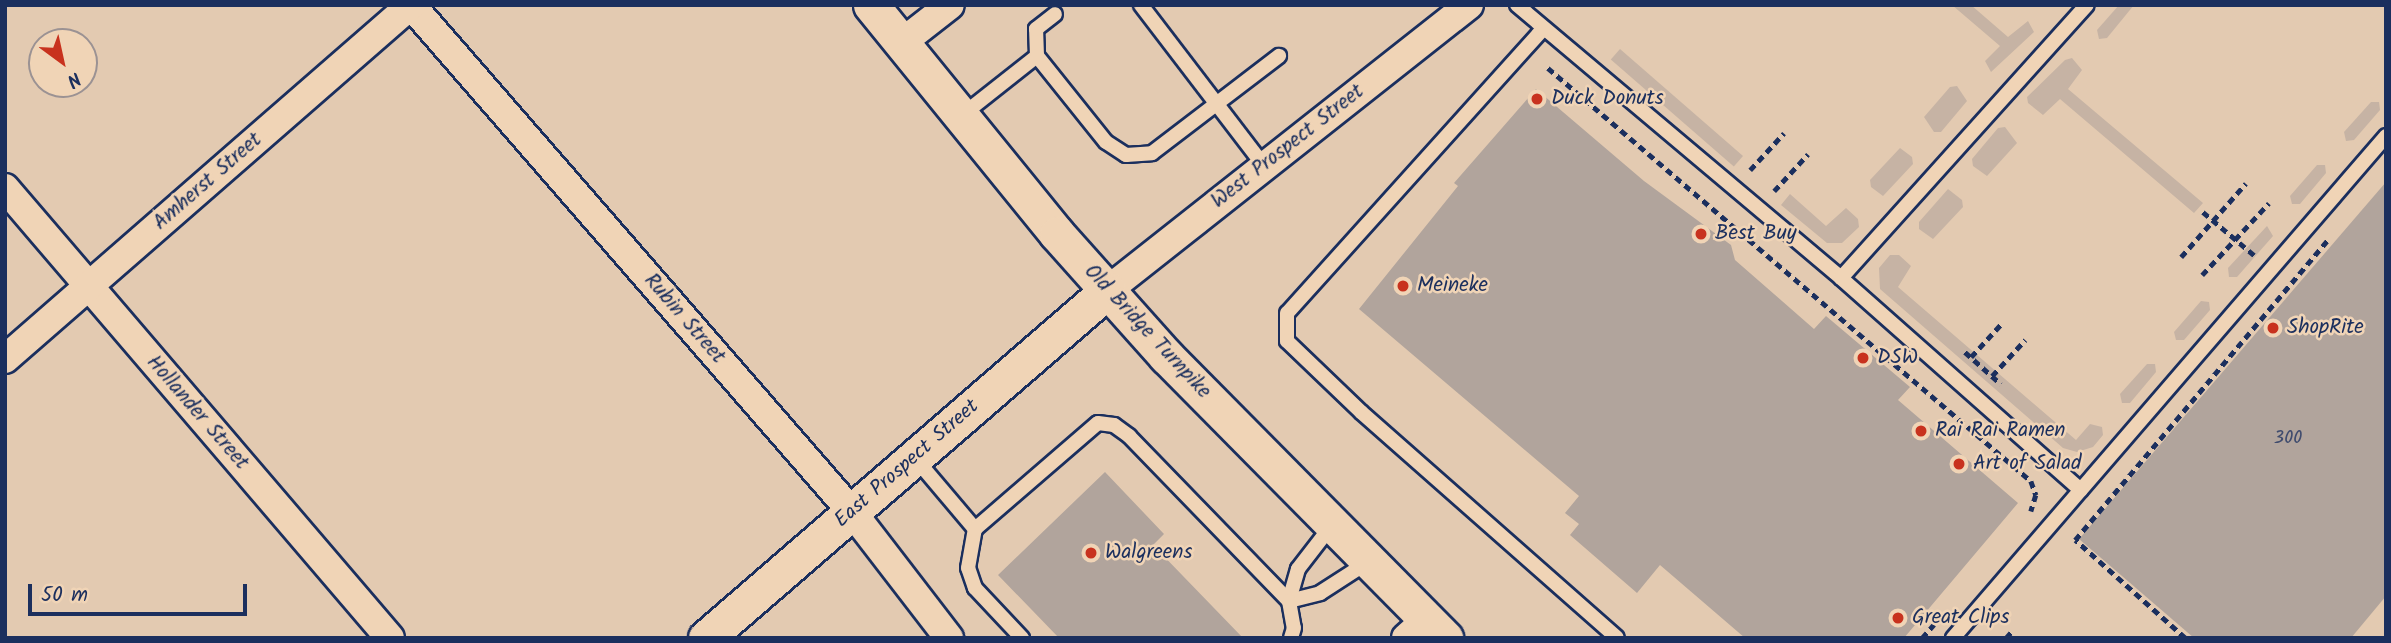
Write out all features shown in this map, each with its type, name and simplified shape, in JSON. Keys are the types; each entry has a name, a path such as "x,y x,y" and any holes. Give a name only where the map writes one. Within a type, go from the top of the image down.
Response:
{"street":[{"name":"Amherst Street","path":"5,359 411,5"},
{"name":"Rubin Street","path":"411,5 852,512 949,638"},
{"name":"Old Bridge Turnpike","path":"871,5 960,117 1108,290 1368,562 1425,632"},
{"path":"900,44 950,5"},
{"name":"West Prospect Street","path":"1108,290 1469,5"},
{"name":"Hollander Street","path":"5,188 390,638"},
{"name":"East Prospect Street","path":"706,638 1108,290"}],"lane":[{"path":"1141,5 1264,166"},
{"path":"1517,5 1842,278 2081,490"},
{"path":"1842,278 2087,5"},
{"path":"1055,14 1036,29 1037,56 1106,142 1126,155 1152,153 1279,56"},
{"path":"1543,29 1287,313 1287,341 1361,412 1617,638"},
{"path":"960,117 1037,56"},
{"path":"1953,638 2386,136"},
{"path":"1021,638 975,588 968,568 975,529 1079,436 1098,423 1114,425 1289,601"},
{"path":"914,457 975,529"},
{"path":"1291,638 1294,628 1289,601 1298,569 1332,525"},
{"path":"1289,601 1320,593 1368,562"}],"path":[{"path":"1548,68 2031,481 2036,495 2033,509"},
{"path":"1750,170 1784,133"},
{"path":"1774,191 1808,154"},
{"path":"2181,257 2246,183"},
{"path":"2202,275 2269,203"},
{"path":"2203,212 2254,256"},
{"path":"2185,638 2075,540 2333,234"},
{"path":"1971,357 2003,322"},
{"path":"1992,376 2025,340"},
{"path":"1965,352 2001,384"},
{"path":"2006,638 2011,632"}],"shaded area":[{"path":"1952,5 1971,5 2008,37 2028,21 2034,32 1991,72 1985,61 2000,46"},
{"path":"2119,5 2134,5 2107,38 2099,39 2097,30"},
{"path":"1620,49 1743,156 1734,167 1611,60"},
{"path":"2072,58 2082,70 2068,89 2203,203 2194,213 2060,99 2043,115 2028,103 2027,97 2065,60"},
{"path":"1957,86 1967,101 1941,132 1934,132 1924,117 1950,87"},
{"path":"2371,102 2379,102 2380,110 2354,140 2346,141 2344,132"},
{"path":"2005,127 2017,143 1987,176 1973,166 1972,159 1998,128"},
{"path":"1900,148 1912,157 1913,164 1883,196 1871,187 1870,180"},
{"path":"2317,165 2325,165 2326,173 2300,204 2292,204 2290,196"},
{"path":"1948,189 1962,200 1963,207 1933,239 1919,229 1919,222"},
{"path":"1790,194 1826,226 1846,208 1858,219 1859,227 1842,243 1827,243 1781,205"},
{"path":"2267,226 2273,236 2237,277 2229,277 2228,268"},
{"path":"1890,255 1899,255 1911,266 1898,287 2076,440 2090,424 2102,427 2103,435 2093,447 2077,452 2063,448 1880,289 1879,268"},
{"path":"2201,301 2209,302 2210,310 2184,340 2176,340 2174,332"},
{"path":"2147,364 2155,364 2156,372 2130,403 2122,403 2120,394"}],"building":[{"path":"1536,89 1644,181 1731,245 1735,260 1814,329 1826,316 1910,387 1898,400 2018,503 1904,638 1745,638 1660,565 1637,593 1570,535 1579,524 1565,513 1579,496 1359,309 1458,186 1454,183"},
{"path":"2386,182 2386,596 2351,638 2194,638 2079,539"},
{"name":"Walgreens","path":"1105,472 1164,534 1153,545 1243,638 1059,638 998,575"}],"place":[{"name":"Duck Donuts","path":"1537,99"},
{"name":"Best Buy","path":"1701,234"},
{"name":"Meineke","path":"1403,286"},
{"name":"ShopRite","path":"2273,328"},
{"name":"DSW","path":"1863,358"},
{"name":"Rai Rai Ramen","path":"1921,431"},
{"name":"Art of Salad","path":"1959,464"},
{"name":"Walgreens","path":"1091,553"},
{"name":"Great Clips","path":"1898,618"}]}
